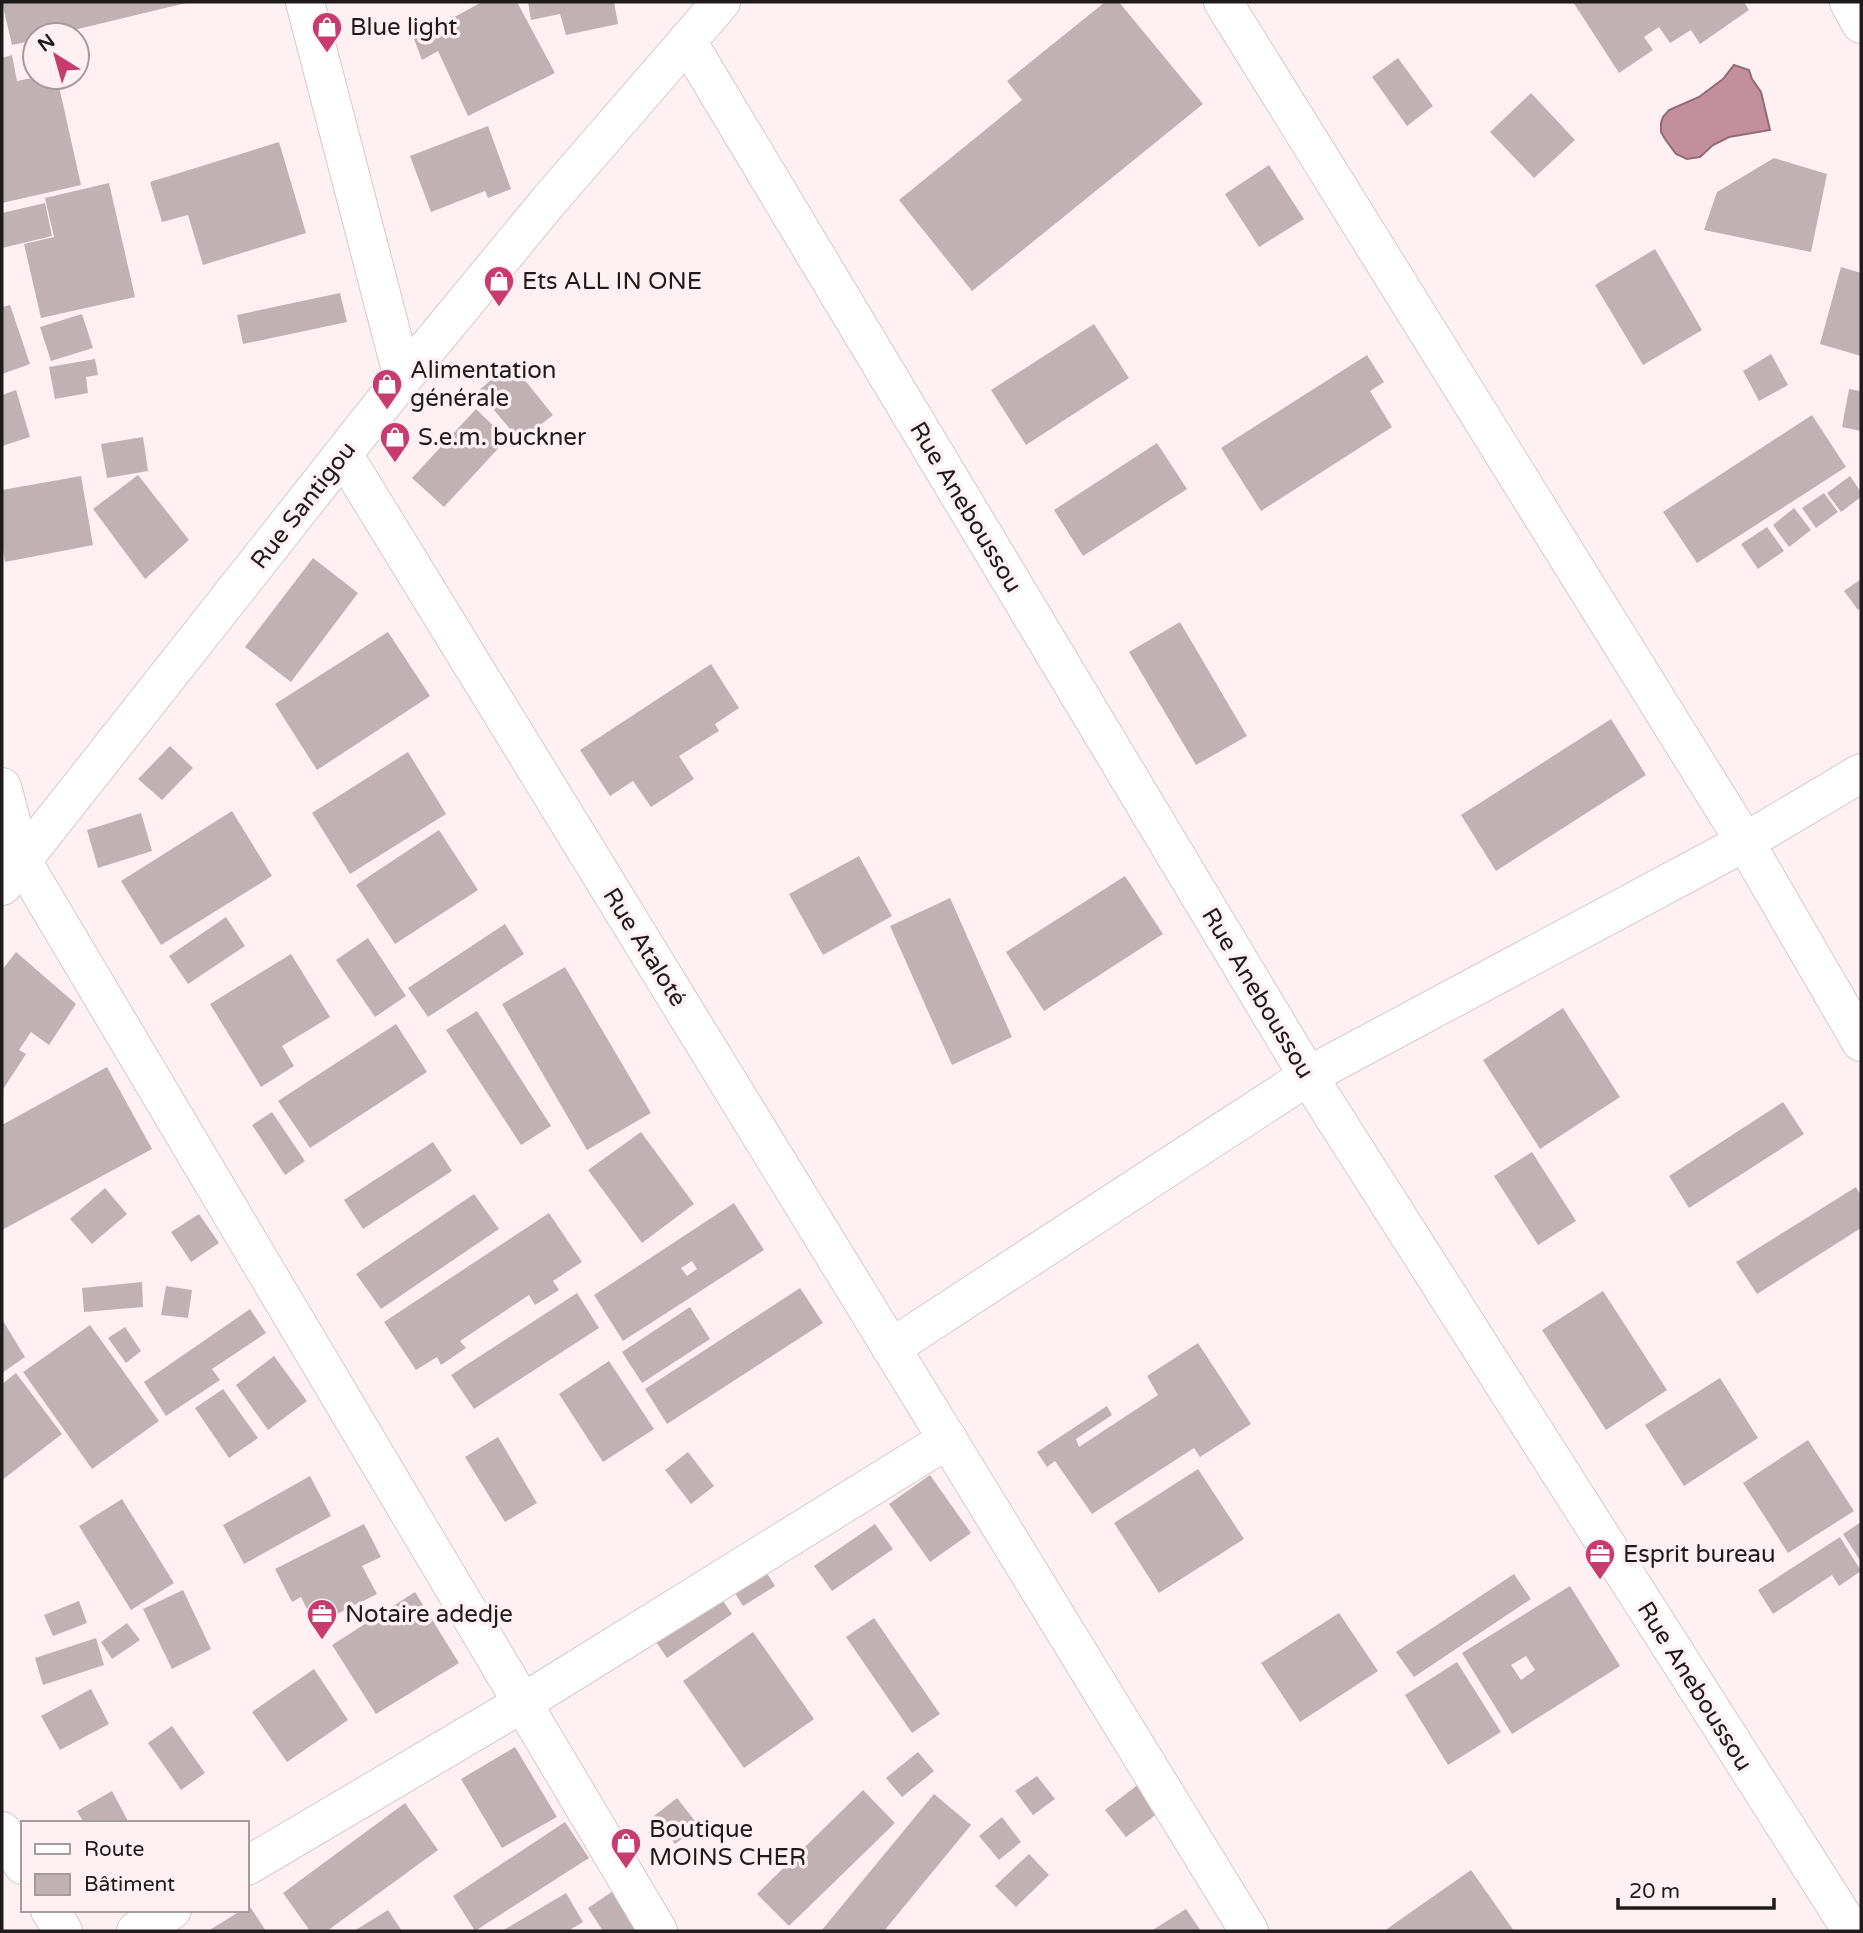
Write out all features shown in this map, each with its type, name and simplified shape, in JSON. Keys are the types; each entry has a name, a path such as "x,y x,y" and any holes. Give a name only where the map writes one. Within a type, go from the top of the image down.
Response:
{"street":[{"path":"305,2 403,378"},
{"name":"Rue Santigou","path":"12,873 403,378 548,202 721,2"},
{"path":"1223,2 1745,842 1861,1042"},
{"path":"1849,2 1861,24"},
{"name":"Rue Aneboussou","path":"687,41 1308,1076 1852,1931"},
{"name":"Rue Ataloté","path":"343,454 1249,1931"},
{"path":"891,1348 1308,1076 1745,842 1861,773"},
{"path":"2,787 12,873 658,1931"},
{"path":"248,1865 521,1704 948,1438"},
{"path":"2,1830 21,1862"},
{"path":"51,1912 63,1931"},
{"path":"136,1931 169,1912"}],"shaded area":[{"path":"1734,65 1749,70 1761,92 1770,130 1729,137 1713,145 1700,157 1687,159 1676,154 1661,132 1663,117 1669,110 1699,97 1723,79"}],"building":[{"path":"2,2 186,2 91,26 91,21 21,21 21,43 12,45"},
{"path":"482,2 517,2 555,73 468,116 438,51 422,60 414,39"},
{"path":"528,2 614,2 618,24 566,35 560,14 531,20"},
{"path":"1105,2 1119,2 1203,104 972,291 899,200 1022,100 1007,81"},
{"path":"1573,2 1744,2 1749,10 1700,44 1691,30 1670,43 1659,27 1644,37 1653,50 1619,73"},
{"path":"12,55 17,81 21,80 21,91 60,91 81,185 2,203 2,58"},
{"path":"1398,58 1433,106 1407,126 1372,77"},
{"path":"1531,93 1575,140 1534,178 1490,132"},
{"path":"488,126 511,189 488,198 485,191 431,212 410,156"},
{"path":"279,142 306,233 203,265 188,215 162,222 150,182"},
{"path":"1774,158 1827,174 1811,252 1704,230 1717,192"},
{"path":"1269,165 1304,219 1259,247 1225,194"},
{"path":"109,183 135,297 41,318 24,244 54,237 45,198"},
{"path":"45,203 52,236 2,248 2,213"},
{"path":"1655,249 1702,330 1643,365 1595,285"},
{"path":"1841,267 1861,273 1861,356 1820,344"},
{"path":"340,293 347,322 243,344 237,315"},
{"path":"10,305 30,364 2,374 2,307"},
{"path":"82,314 93,348 51,361 40,327"},
{"path":"1094,324 1129,378 1026,445 991,390"},
{"path":"1771,354 1788,385 1759,401 1743,371"},
{"path":"1367,355 1384,382 1370,391 1392,427 1261,511 1221,448"},
{"path":"95,359 98,375 86,377 88,393 55,399 49,367"},
{"path":"511,363 553,415 520,441 478,391"},
{"path":"1849,389 1861,391 1861,431 1842,427"},
{"path":"16,390 30,437 2,446 2,395"},
{"path":"476,409 507,439 444,507 412,478"},
{"path":"1812,415 1846,467 1697,563 1663,512"},
{"path":"143,437 148,471 107,478 101,444"},
{"path":"1157,443 1187,489 1083,556 1054,510"},
{"path":"138,475 189,540 145,579 93,509"},
{"path":"81,476 93,545 5,562 2,542 2,490"},
{"path":"1850,476 1861,492 1861,497 1841,512 1827,493"},
{"path":"1824,493 1838,512 1816,528 1802,508"},
{"path":"1794,508 1811,530 1789,547 1773,525"},
{"path":"1767,527 1784,551 1758,569 1741,544"},
{"path":"313,558 358,593 291,682 245,647"},
{"path":"1861,579 1861,608 1858,610 1844,591"},
{"path":"1180,622 1247,736 1196,765 1129,652"},
{"path":"388,632 430,696 317,770 275,704"},
{"path":"711,664 739,708 715,724 719,731 679,756 694,779 651,807 633,781 610,796 580,750"},
{"path":"1611,719 1646,775 1496,871 1461,815"},
{"path":"170,746 193,768 162,800 138,779"},
{"path":"408,752 446,814 350,874 312,813"},
{"path":"232,811 272,876 161,945 121,881"},
{"path":"141,813 152,851 98,868 87,830"},
{"path":"439,830 478,890 395,944 356,885"},
{"path":"859,856 892,916 823,955 789,894"},
{"path":"1125,876 1163,934 1044,1011 1006,952"},
{"path":"950,898 1012,1037 952,1065 890,926"},
{"path":"226,917 245,946 188,984 169,956"},
{"path":"505,924 524,954 428,1017 408,988"},
{"path":"368,938 406,996 375,1017 336,960"},
{"path":"16,952 76,1004 49,1045 31,1032 19,1050 26,1054 2,1091 2,970"},
{"path":"291,954 330,1017 282,1046 294,1066 261,1087 210,1004"},
{"path":"565,967 651,1113 587,1150 502,1004"},
{"path":"1563,1008 1620,1097 1540,1149 1483,1060"},
{"path":"477,1011 551,1126 521,1145 446,1030"},
{"path":"396,1024 427,1072 310,1148 278,1101"},
{"path":"107,1067 152,1149 2,1230 2,1125"},
{"path":"1783,1102 1804,1134 1689,1208 1669,1176"},
{"path":"272,1112 305,1161 285,1175 252,1125"},
{"path":"641,1132 694,1204 642,1243 588,1170"},
{"path":"433,1142 452,1171 363,1229 344,1200"},
{"path":"1532,1152 1576,1221 1538,1245 1494,1176"},
{"path":"1856,1187 1861,1196 1861,1228 1757,1294 1736,1262"},
{"path":"105,1188 127,1214 92,1244 70,1219"},
{"path":"474,1194 499,1229 381,1309 356,1274"},
{"path":"734,1203 764,1250 623,1341 594,1295","holes":["692,1261 697,1269 687,1276 681,1268"]},
{"path":"549,1213 582,1262 553,1281 559,1290 535,1305 529,1295 460,1341 466,1348 441,1365 437,1357 416,1370 384,1322"},
{"path":"199,1214 219,1243 191,1262 171,1232"},
{"path":"142,1282 143,1307 84,1312 82,1288"},
{"path":"166,1286 192,1290 188,1318 161,1315"},
{"path":"800,1288 823,1323 667,1424 645,1389"},
{"path":"1603,1291 1667,1390 1606,1430 1542,1330"},
{"path":"577,1293 599,1328 474,1409 451,1375"},
{"path":"690,1307 710,1339 642,1383 622,1352"},
{"path":"250,1309 266,1333 212,1369 220,1380 166,1416 144,1382"},
{"path":"2,1319 25,1357 2,1373"},
{"path":"90,1325 159,1421 92,1469 23,1372"},
{"path":"125,1327 141,1351 126,1363 108,1338"},
{"path":"1198,1343 1251,1424 1200,1457 1194,1448 1092,1514 1055,1461 1047,1467 1037,1452 1107,1406 1112,1415 1076,1439 1079,1447 1158,1395 1147,1376"},
{"path":"274,1356 307,1401 268,1430 236,1385"},
{"path":"609,1361 654,1429 603,1462 559,1394"},
{"path":"16,1373 62,1434 2,1480 2,1384"},
{"path":"1720,1378 1758,1438 1684,1486 1645,1425"},
{"path":"223,1389 258,1438 229,1458 195,1408"},
{"path":"498,1437 537,1503 505,1522 465,1457"},
{"path":"1808,1440 1854,1511 1788,1553 1743,1483"},
{"path":"688,1452 714,1486 691,1504 665,1470"},
{"path":"1198,1469 1244,1539 1159,1593 1114,1523"},
{"path":"930,1475 971,1533 930,1562 889,1504"},
{"path":"310,1476 331,1516 244,1564 223,1525"},
{"path":"122,1499 174,1583 131,1610 79,1526"},
{"path":"1861,1522 1861,1562 1843,1534"},
{"path":"364,1524 381,1557 362,1566 377,1594 315,1625 301,1597 292,1602 275,1569"},
{"path":"875,1524 893,1549 832,1591 814,1566"},
{"path":"1840,1537 1861,1571 1839,1586 1832,1575 1773,1614 1758,1590"},
{"path":"759,1560 775,1586 743,1606 727,1580"},
{"path":"1514,1574 1531,1599 1414,1677 1396,1652"},
{"path":"1570,1586 1620,1666 1512,1734 1462,1653","holes":["1526,1656 1535,1670 1521,1680 1511,1665"]},
{"path":"183,1590 211,1649 172,1669 143,1609"},
{"path":"415,1592 459,1663 376,1714 332,1645"},
{"path":"717,1592 732,1614 667,1658 652,1636"},
{"path":"79,1601 87,1623 53,1636 44,1615"},
{"path":"1339,1613 1378,1671 1300,1722 1261,1663"},
{"path":"874,1618 940,1714 912,1733 846,1637"},
{"path":"127,1623 140,1640 112,1659 101,1642"},
{"path":"753,1632 814,1719 744,1768 683,1681"},
{"path":"96,1638 104,1665 43,1685 35,1658"},
{"path":"1457,1662 1501,1732 1448,1765 1405,1695"},
{"path":"314,1669 348,1720 287,1762 252,1712"},
{"path":"91,1689 109,1724 60,1750 41,1716"},
{"path":"172,1726 205,1773 181,1790 148,1743"},
{"path":"515,1747 557,1817 502,1848 461,1779"},
{"path":"918,1752 934,1771 902,1797 886,1778"},
{"path":"1037,1776 1055,1799 1033,1815 1015,1791"},
{"path":"1148,1777 1169,1805 1126,1837 1105,1810"},
{"path":"863,1790 895,1823 789,1926 757,1894"},
{"path":"112,1791 128,1821 83,1821 77,1811"},
{"path":"934,1794 971,1825 884,1931 821,1931"},
{"path":"677,1798 699,1826 675,1844 654,1816"},
{"path":"405,1803 438,1850 327,1931 310,1931 283,1893"},
{"path":"1002,1817 1021,1842 999,1860 979,1836"},
{"path":"565,1822 589,1858 475,1931 453,1896"},
{"path":"1029,1854 1049,1875 1016,1907 995,1886"},
{"path":"1471,1870 1514,1931 1384,1931"},
{"path":"619,1887 649,1931 603,1931 588,1908"},
{"path":"566,1893 583,1922 568,1931 502,1931"},
{"path":"249,1905 266,1931 208,1931 239,1912 248,1912"},
{"path":"1186,1909 1201,1931 1151,1931"},
{"path":"388,1910 402,1931 354,1931"}],"place":[{"name":"Blue light","path":"327,54"},
{"name":"Ets ALL IN ONE","path":"499,308"},
{"name":"Alimentation générale","path":"387,411"},
{"name":"S.e.m. buckner","path":"395,464"},
{"name":"Esprit bureau","path":"1600,1581"},
{"name":"Notaire adedje","path":"322,1641"},
{"name":"Boutique MOINS CHER","path":"626,1870"}]}
